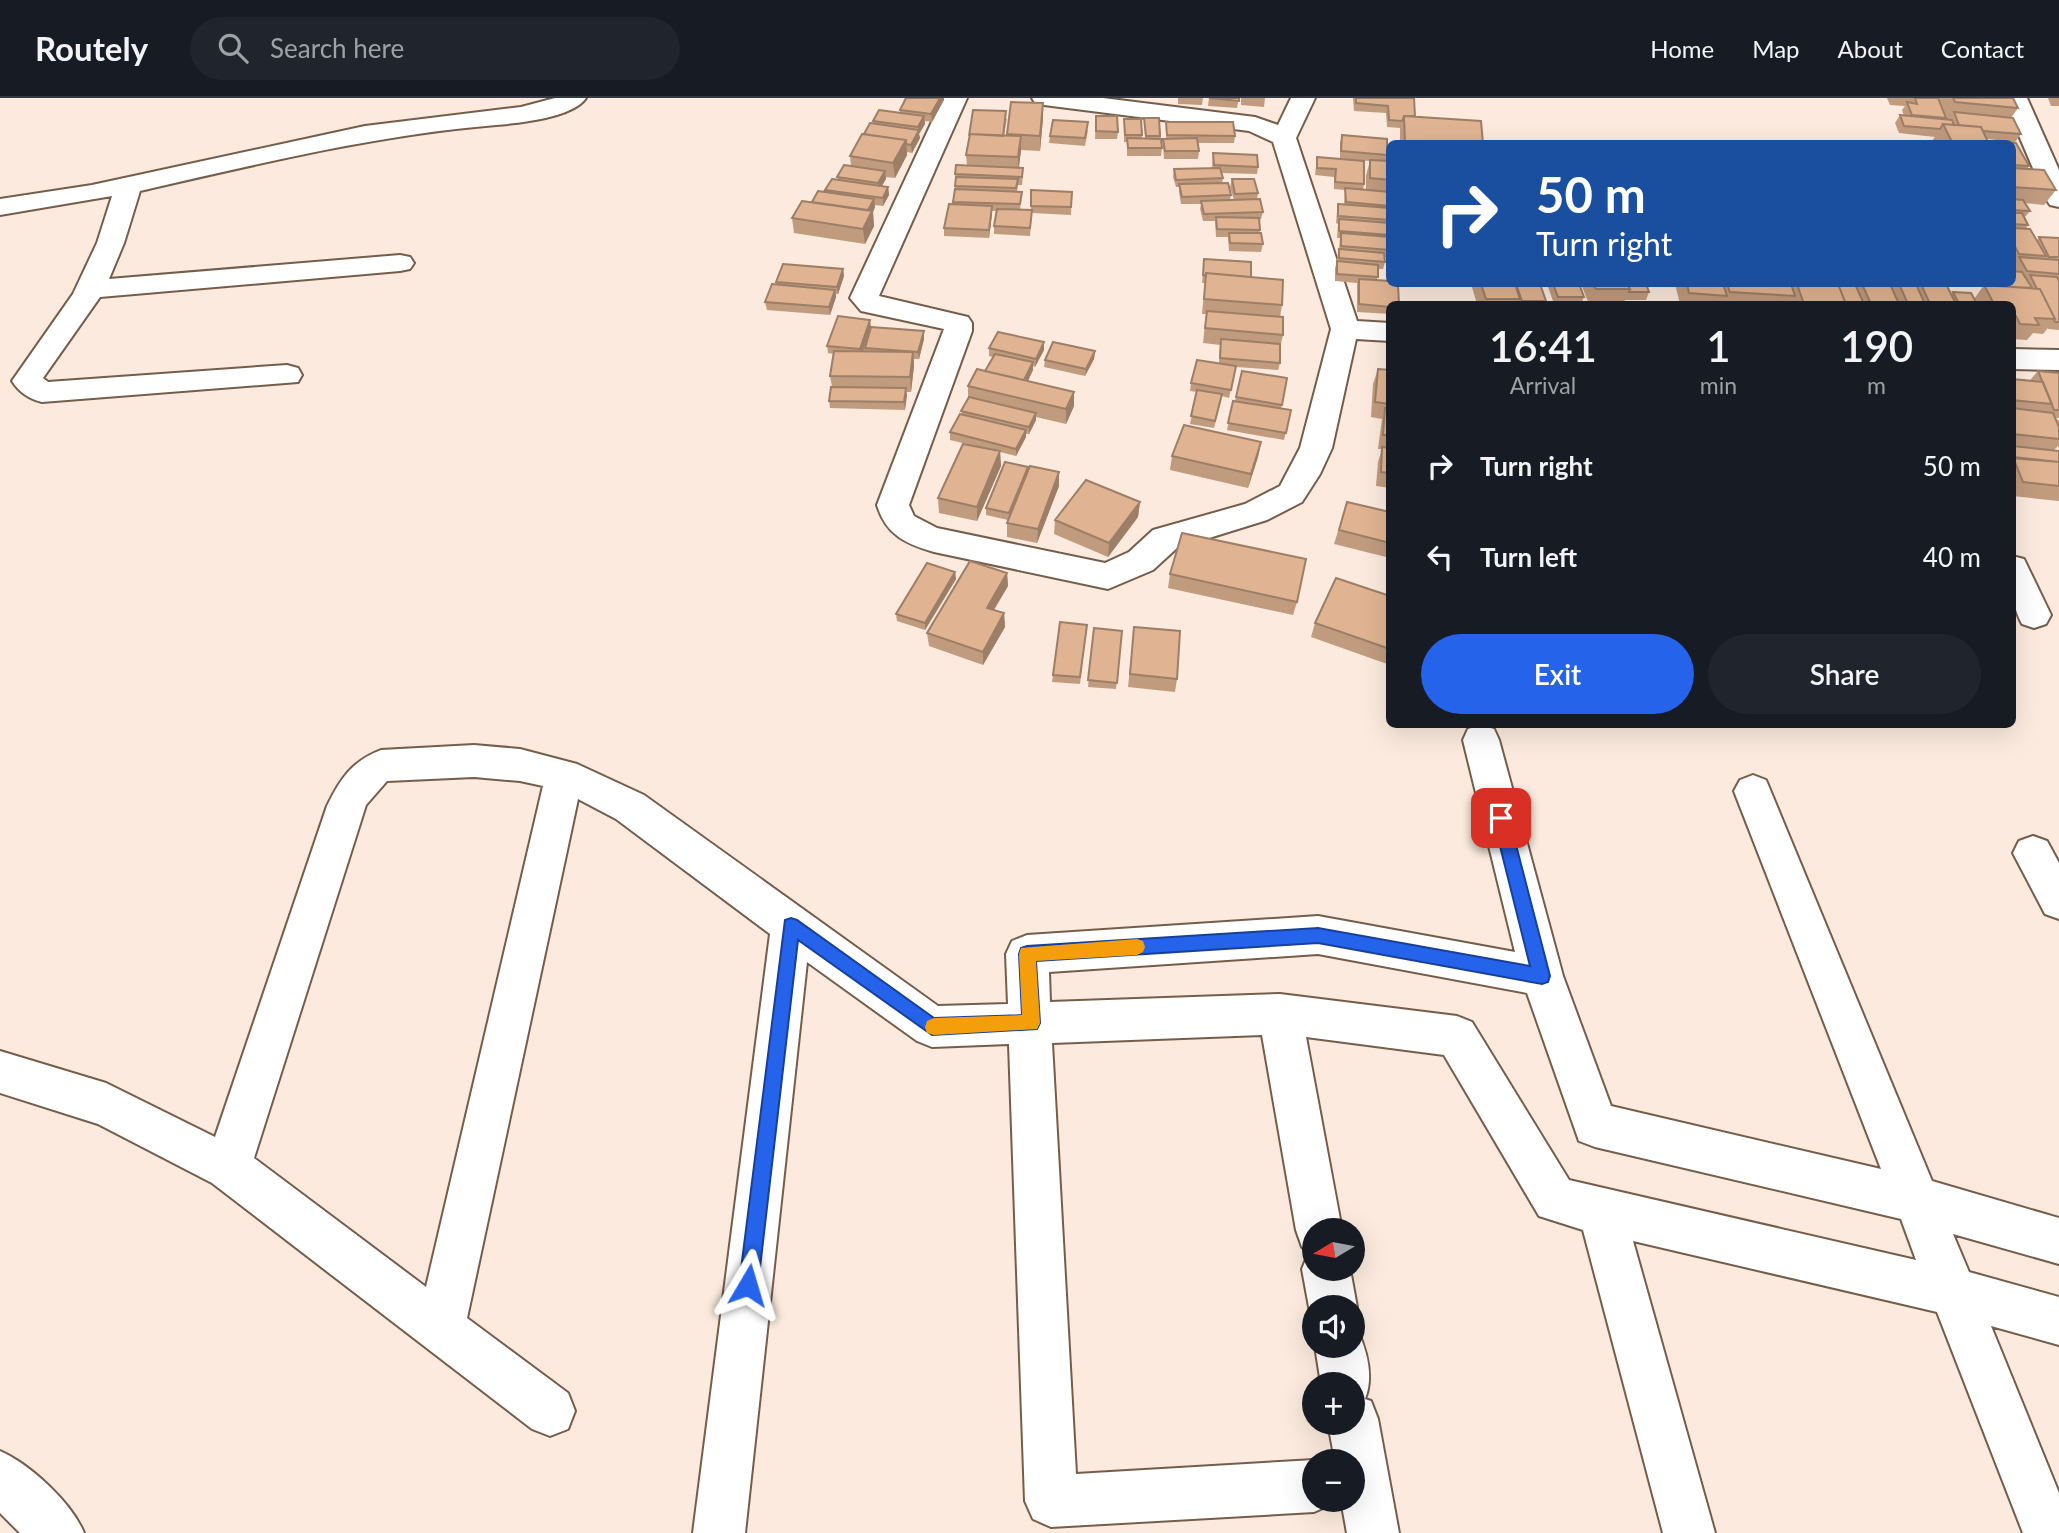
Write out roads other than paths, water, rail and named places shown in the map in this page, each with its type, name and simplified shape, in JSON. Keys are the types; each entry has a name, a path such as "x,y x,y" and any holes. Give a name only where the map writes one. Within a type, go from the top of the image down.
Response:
{"street":[{"path":"0,207 128,185 366,133 522,115 558,107 574,98"},
{"path":"955,98 864,298 872,305 958,323 958,331 893,505 895,517 907,530 934,540 1108,576 1142,561 1165,539 1256,512 1291,494 1316,448 1345,329 1284,138 1303,98"},
{"path":"1044,98 1078,100 1255,124 1284,138"},
{"path":"2015,98 2059,199"},
{"path":"128,185 114,241 90,289 63,331 37,359 27,381 42,392 287,375"},
{"path":"90,289 400,263"},
{"path":"1345,329 1386,331"},
{"path":"2016,359 2059,360"},
{"path":"2016,577 2034,615"},
{"path":"1480,740 1542,976 1595,1125 1916,1200 2059,1241"},
{"path":"228,1167 346,806 354,789 367,773 381,766 474,761 520,765 564,775 598,789 630,807 932,1027 1280,1014 1457,1036 1555,1200 1953,1292 2059,1321"},
{"path":"441,1328 564,775"},
{"path":"1753,791 2049,1533"},
{"path":"2033,853 2059,901"},
{"path":"719,1533 791,926"},
{"path":"1302,1487 1051,1501 1027,954 1318,936 1542,976"},
{"path":"1280,1014 1317,1218"},
{"path":"1,1073 106,1105 228,1167 550,1411"},
{"path":"1601,1211 1689,1533"},
{"path":"0,1477 58,1533"},
{"path":"1365,1505 1373,1533"}]}
